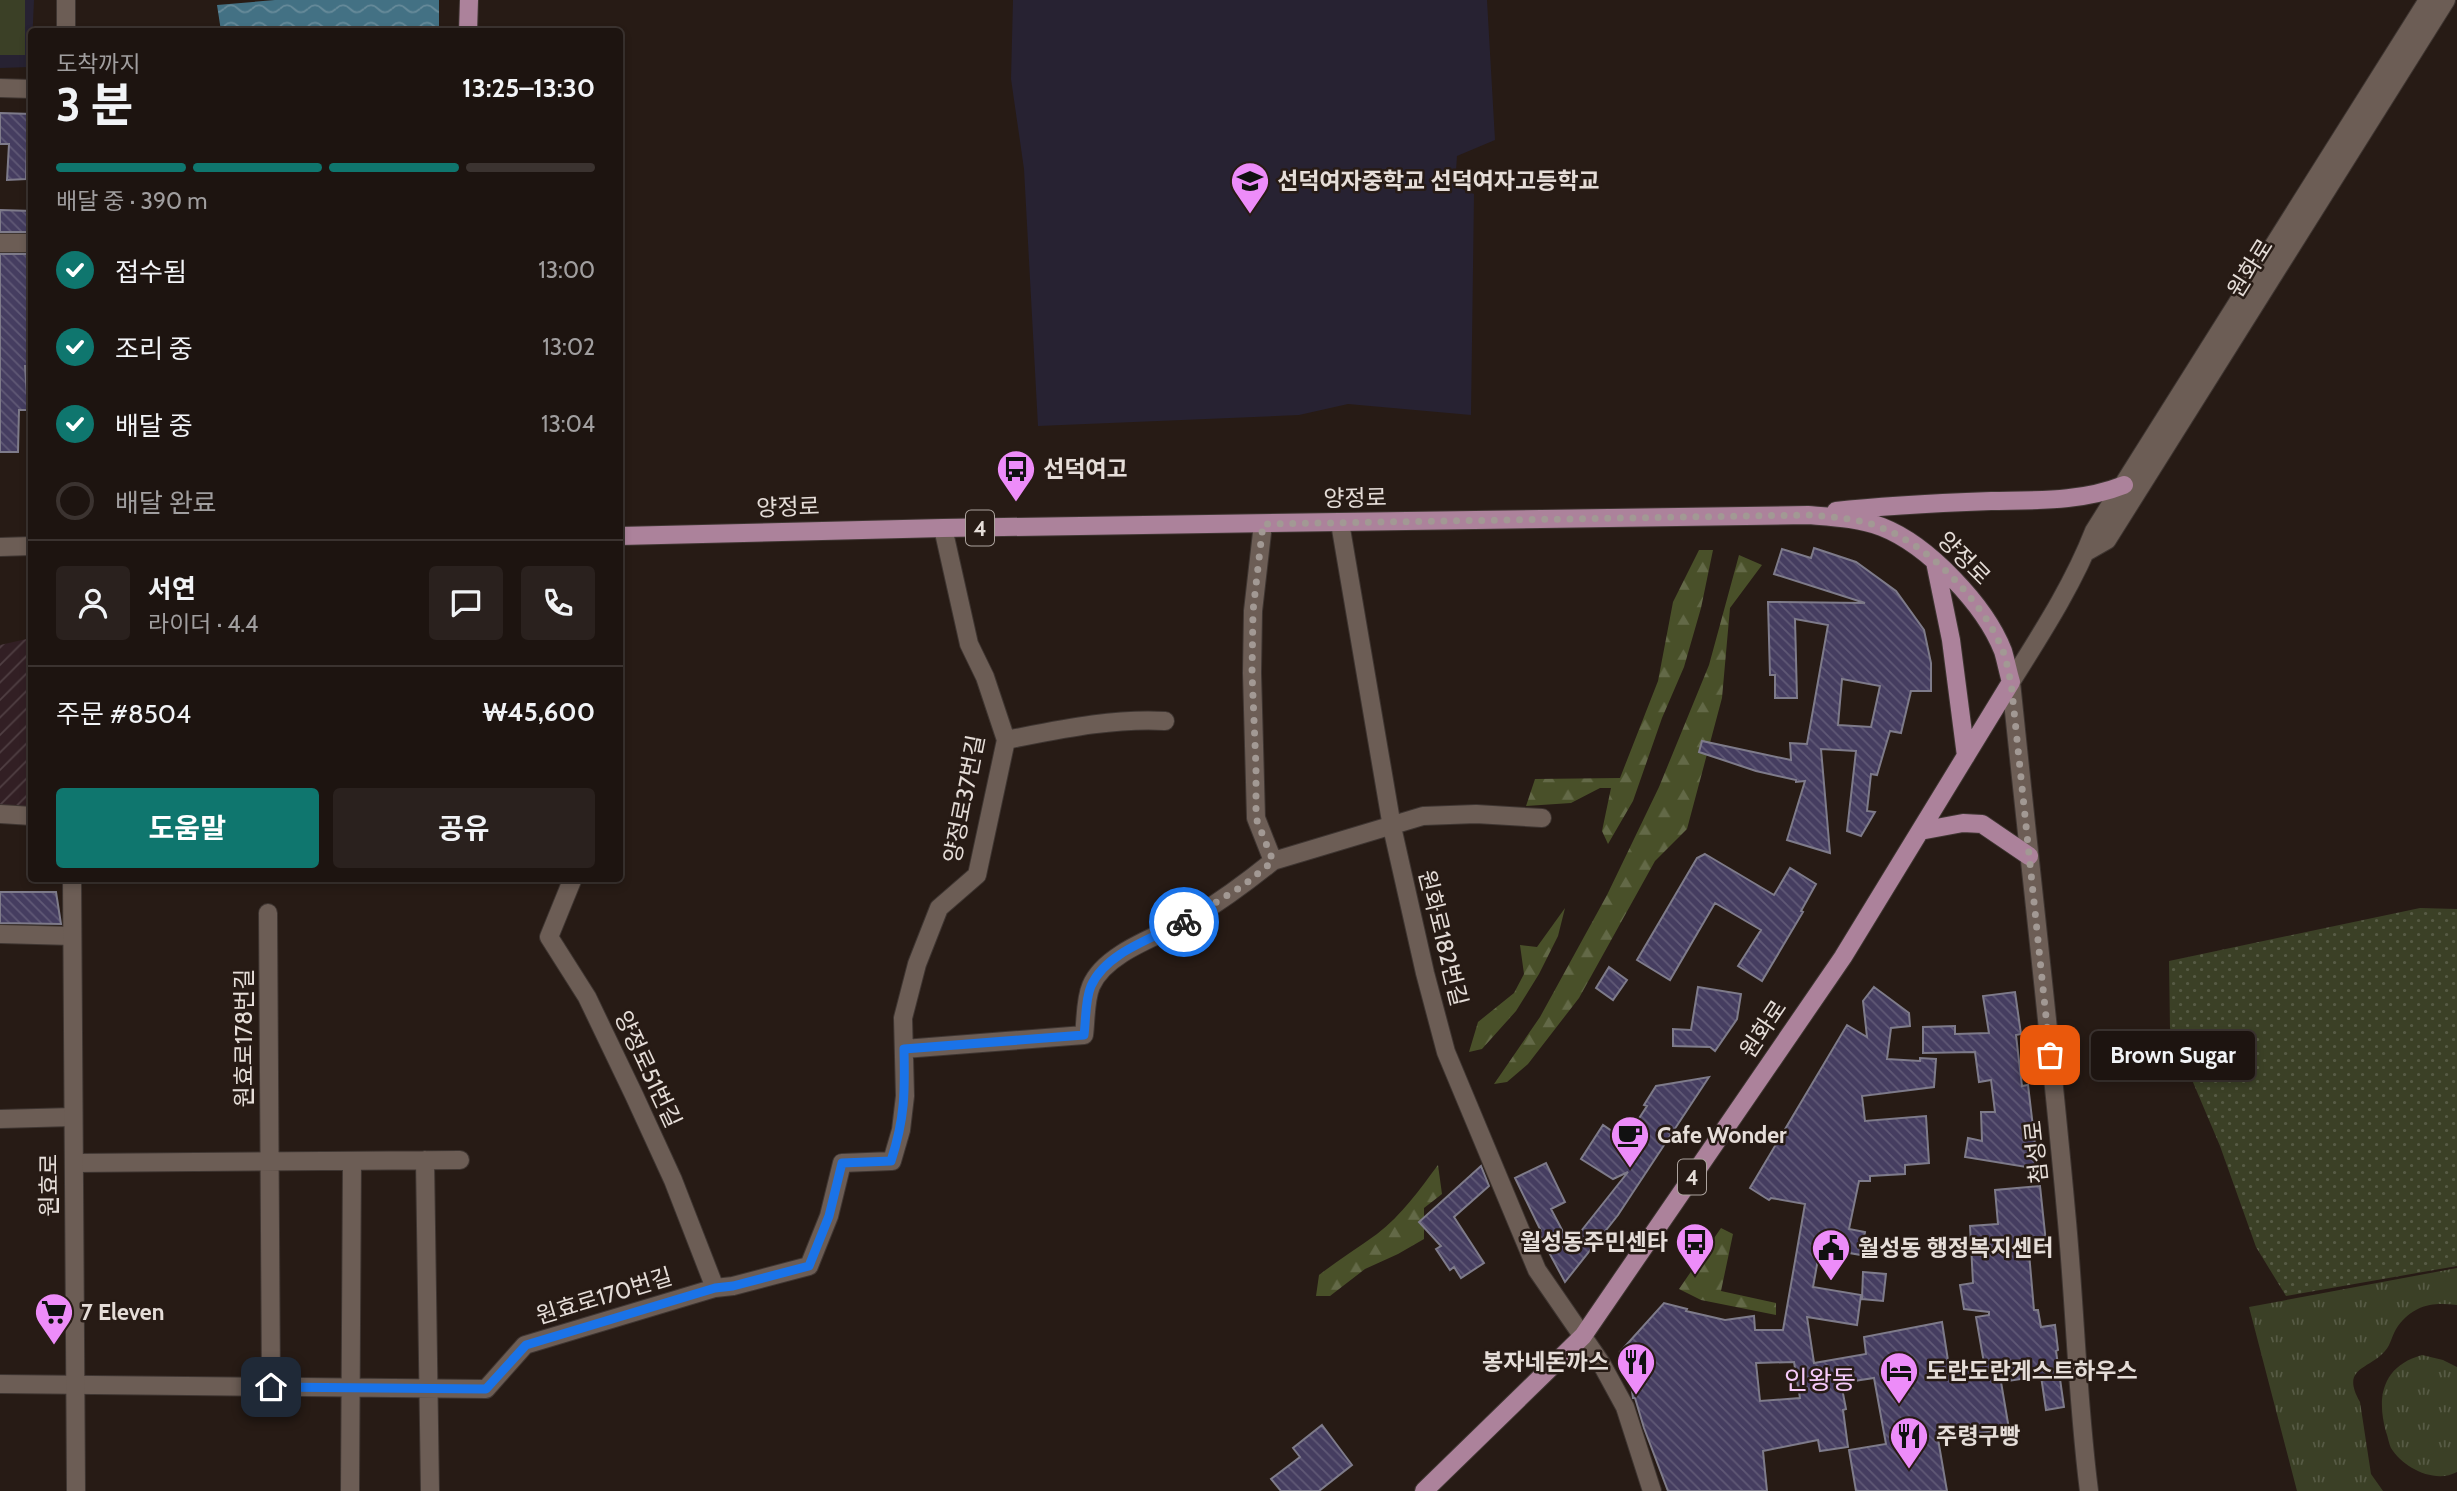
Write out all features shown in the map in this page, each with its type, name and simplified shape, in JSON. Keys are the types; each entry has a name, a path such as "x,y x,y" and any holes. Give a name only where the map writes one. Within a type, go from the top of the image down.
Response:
{"main road":[{"path":"468,28 469,0"},
{"path":"1808,515 1891,504 2050,501 2102,494 2124,485"},
{"name":"양정로","path":"623,536 943,528 1808,515 1846,518 1882,527 1916,545 1935,562 1976,604 2003,650 2011,682"},
{"path":"1935,562 1951,640 1966,757"},
{"name":"원화로","path":"1424,1491 1583,1336 1843,957 2011,682"},
{"path":"1920,831 1963,823 1982,824 2029,856"}],"street":[{"path":"66,0 66,28"},
{"name":"원화로","path":"2011,682 2048,622 2086,552 2094,531 2428,0"},
{"name":"원화로","path":"2086,552 2108,540 2446,0"},
{"path":"0,88 28,89"},
{"path":"0,243 28,243"},
{"name":"원화로182번길","path":"1340,523 1392,827 1446,1052 1536,1270 1583,1336 1625,1406 1652,1491"},
{"path":"1263,524 1253,611 1256,818 1273,861"},
{"name":"양정로37번길","path":"809,1266 829,1216 842,1163 891,1161 901,1130 905,1096 904,1018 917,964 939,908 976,875 1006,740 985,677 969,644 943,528"},
{"path":"0,547 28,546"},
{"name":"첨성로","path":"2011,682 2067,1222 2089,1491"},
{"path":"1006,740 1090,724 1165,721"},
{"path":"0,814 28,816"},
{"path":"904,1049 1084,1035 1090,988 1101,970 1124,952 1193,918 1244,885 1273,861 1423,816 1476,814 1542,818"},
{"name":"원효로","path":"72,882 76,1491"},
{"name":"양정로51번길","path":"571,882 549,937 587,997 634,1095 673,1180 715,1288"},
{"name":"원효로178번길","path":"268,913 271,1387"},
{"path":"0,934 72,936"},
{"path":"0,1119 73,1116"},
{"path":"425,1160 430,1491"},
{"path":"74,1163 460,1160"},
{"path":"350,1491 352,1161"},
{"name":"원효로170번길","path":"0,1384 486,1389 526,1345 715,1288 733,1286 809,1266"}],"shaded area":[{"path":"0,0 34,0 33,28 28,28 28,67 0,68"},
{"name":"선덕여자중학교 선덕여자고등학교","path":"1013,0 1487,0 1495,140 1457,156 1455,186 1474,194 1471,415 1348,404 1299,415 1038,426 1024,169 1011,79"},
{"path":"28,639 28,815 0,811 0,645"}],"green space":[{"path":"0,0 25,0 25,55 0,55"},
{"path":"1699,550 1713,550 1701,608 1684,667 1662,718 1633,801 1608,844 1602,831 1611,788 1600,788 1571,803 1526,806 1535,779 1620,778 1658,681 1673,602"},
{"path":"1739,555 1762,565 1730,608 1722,698 1687,829 1655,861 1579,998 1528,1064 1507,1082 1494,1084 1540,1017 1607,895 1659,787 1709,665"},
{"path":"1565,908 1558,936 1516,1011 1482,1049 1469,1052 1478,1022 1514,993 1524,974 1520,945 1537,947"},
{"path":"2420,908 2457,909 2457,1266 2286,1296 2256,1247 2220,1146 2170,1028 2169,961"},
{"path":"1438,1165 1442,1194 1424,1208 1424,1239 1365,1269 1330,1296 1316,1296 1319,1275 1386,1227 1410,1202"},
{"path":"1721,1228 1733,1234 1721,1291 1776,1303 1776,1315 1701,1300 1679,1289"},
{"path":"2457,1268 2457,1305 2424,1306 2410,1313 2394,1332 2385,1351 2355,1375 2353,1382 2360,1402 2371,1474 2383,1491 2297,1491 2249,1307"},
{"path":"2422,1355 2457,1367 2457,1472 2448,1475 2430,1475 2403,1462 2391,1448 2383,1419 2383,1395 2391,1375 2409,1360"}],"water":[{"path":"275,0 439,0 439,28 221,28 217,5"}],"building":[{"path":"0,113 28,114 26,179 7,180 9,144 0,144"},
{"path":"0,210 28,211 28,232 0,232"},
{"path":"0,254 28,254 28,366 25,366 28,410 19,410 18,452 0,452"},
{"path":"1814,548 1856,562 1896,591 1924,630 1931,663 1931,691 1911,691 1901,733 1890,731 1877,775 1871,774 1867,811 1875,812 1861,836 1847,831 1856,751 1821,749 1830,853 1787,840 1805,781 1796,782 1699,752 1702,741 1791,760 1790,743 1807,744 1828,625 1795,619 1797,698 1775,698 1775,675 1770,675 1768,602 1865,603 1774,574 1782,549 1811,558","holes":["1842,679 1880,686 1871,727 1838,725"]},
{"path":"1705,854 1774,895 1790,868 1816,884 1801,911 1803,912 1762,981 1738,966 1761,930 1715,903 1670,980 1637,960 1697,858"},
{"path":"0,892 56,892 61,924 0,923"},
{"path":"1609,967 1627,980 1613,1000 1596,988"},
{"path":"1698,987 1741,994 1737,1019 1715,1051 1710,1047 1673,1046 1673,1029 1691,1030"},
{"path":"1874,987 1909,1013 1910,1026 1891,1028 1887,1059 1936,1059 1934,1087 1862,1096 1865,1121 1926,1116 1929,1163 1905,1165 1905,1174 1870,1176 1870,1181 1859,1181 1849,1229 1865,1232 1861,1255 1820,1248 1813,1287 1861,1295 1857,1325 1807,1317 1814,1363 1866,1354 1864,1337 1942,1322 1949,1367 1984,1363 1976,1317 1989,1315 1989,1312 1964,1309 1960,1285 1973,1283 1970,1226 1998,1224 1995,1190 2040,1186 2047,1252 2029,1253 2034,1310 2038,1310 2041,1327 2055,1325 2064,1407 2046,1410 2041,1376 2001,1382 2009,1429 1938,1439 1947,1491 1856,1491 1849,1450 1886,1444 1874,1378 1841,1383 1846,1409 1843,1410 1848,1447 1820,1451 1818,1440 1763,1451 1767,1491 1668,1491 1633,1398 1627,1358 1620,1352 1664,1303 1725,1320 1754,1316 1755,1330 1783,1330 1805,1204 1771,1198 1769,1200 1750,1188 1847,1025 1867,1037 1863,1001","holes":["1794,1362 1800,1398 1760,1401 1756,1363"]},
{"path":"2015,992 2021,1034 2016,1035 2022,1086 2028,1085 2038,1169 1965,1157 1968,1138 1982,1141 1981,1112 1995,1112 1991,1080 1979,1082 1975,1052 1923,1053 1923,1027 1955,1026 1955,1034 1989,1033 1983,996"},
{"path":"1709,1077 1618,1215 1565,1282 1538,1232 1541,1231 1515,1178 1546,1163 1565,1202 1551,1209 1570,1245 1628,1172 1613,1179 1581,1159 1603,1125 1625,1140 1647,1106 1644,1105 1656,1086"},
{"path":"1481,1166 1489,1186 1454,1217 1484,1263 1461,1278 1454,1267 1450,1270 1436,1249 1441,1246 1419,1222"},
{"path":"1863,1272 1886,1274 1883,1301 1862,1299"},
{"path":"1322,1425 1352,1465 1319,1491 1281,1491 1271,1479 1300,1457 1293,1448"}],"way so far":[{"path":"1184,922 1244,885 1273,861 1256,818 1253,611 1263,524 1808,515 1846,518 1882,527 1916,545 1976,604 2003,650 2011,682 2050,1055"}],"place":[{"name":"선덕여자중학교 선덕여자고등학교","path":"1250,215"},
{"name":"선덕여고","path":"1016,503"},
{"name":"Brown Sugar","path":"2050,1055"},
{"name":"Cafe Wonder","path":"1630,1169"},
{"name":"월성동주민센타","path":"1695,1276"},
{"name":"월성동 행정복지센터","path":"1831,1282"},
{"name":"7 Eleven","path":"54,1346"},
{"name":"봉자네돈까스","path":"1636,1396"},
{"name":"도란도란게스트하우스","path":"1899,1405"},
{"name":"주령구빵","path":"1909,1470"}],"district":[{"name":"인왕동","path":"1820,1380"}],"route":[{"path":"271,1387 486,1389 526,1345 715,1288 733,1286 809,1266 829,1216 842,1163 891,1161 901,1130 905,1096 904,1049 1084,1035 1090,988 1101,970 1124,952 1184,922"}]}
